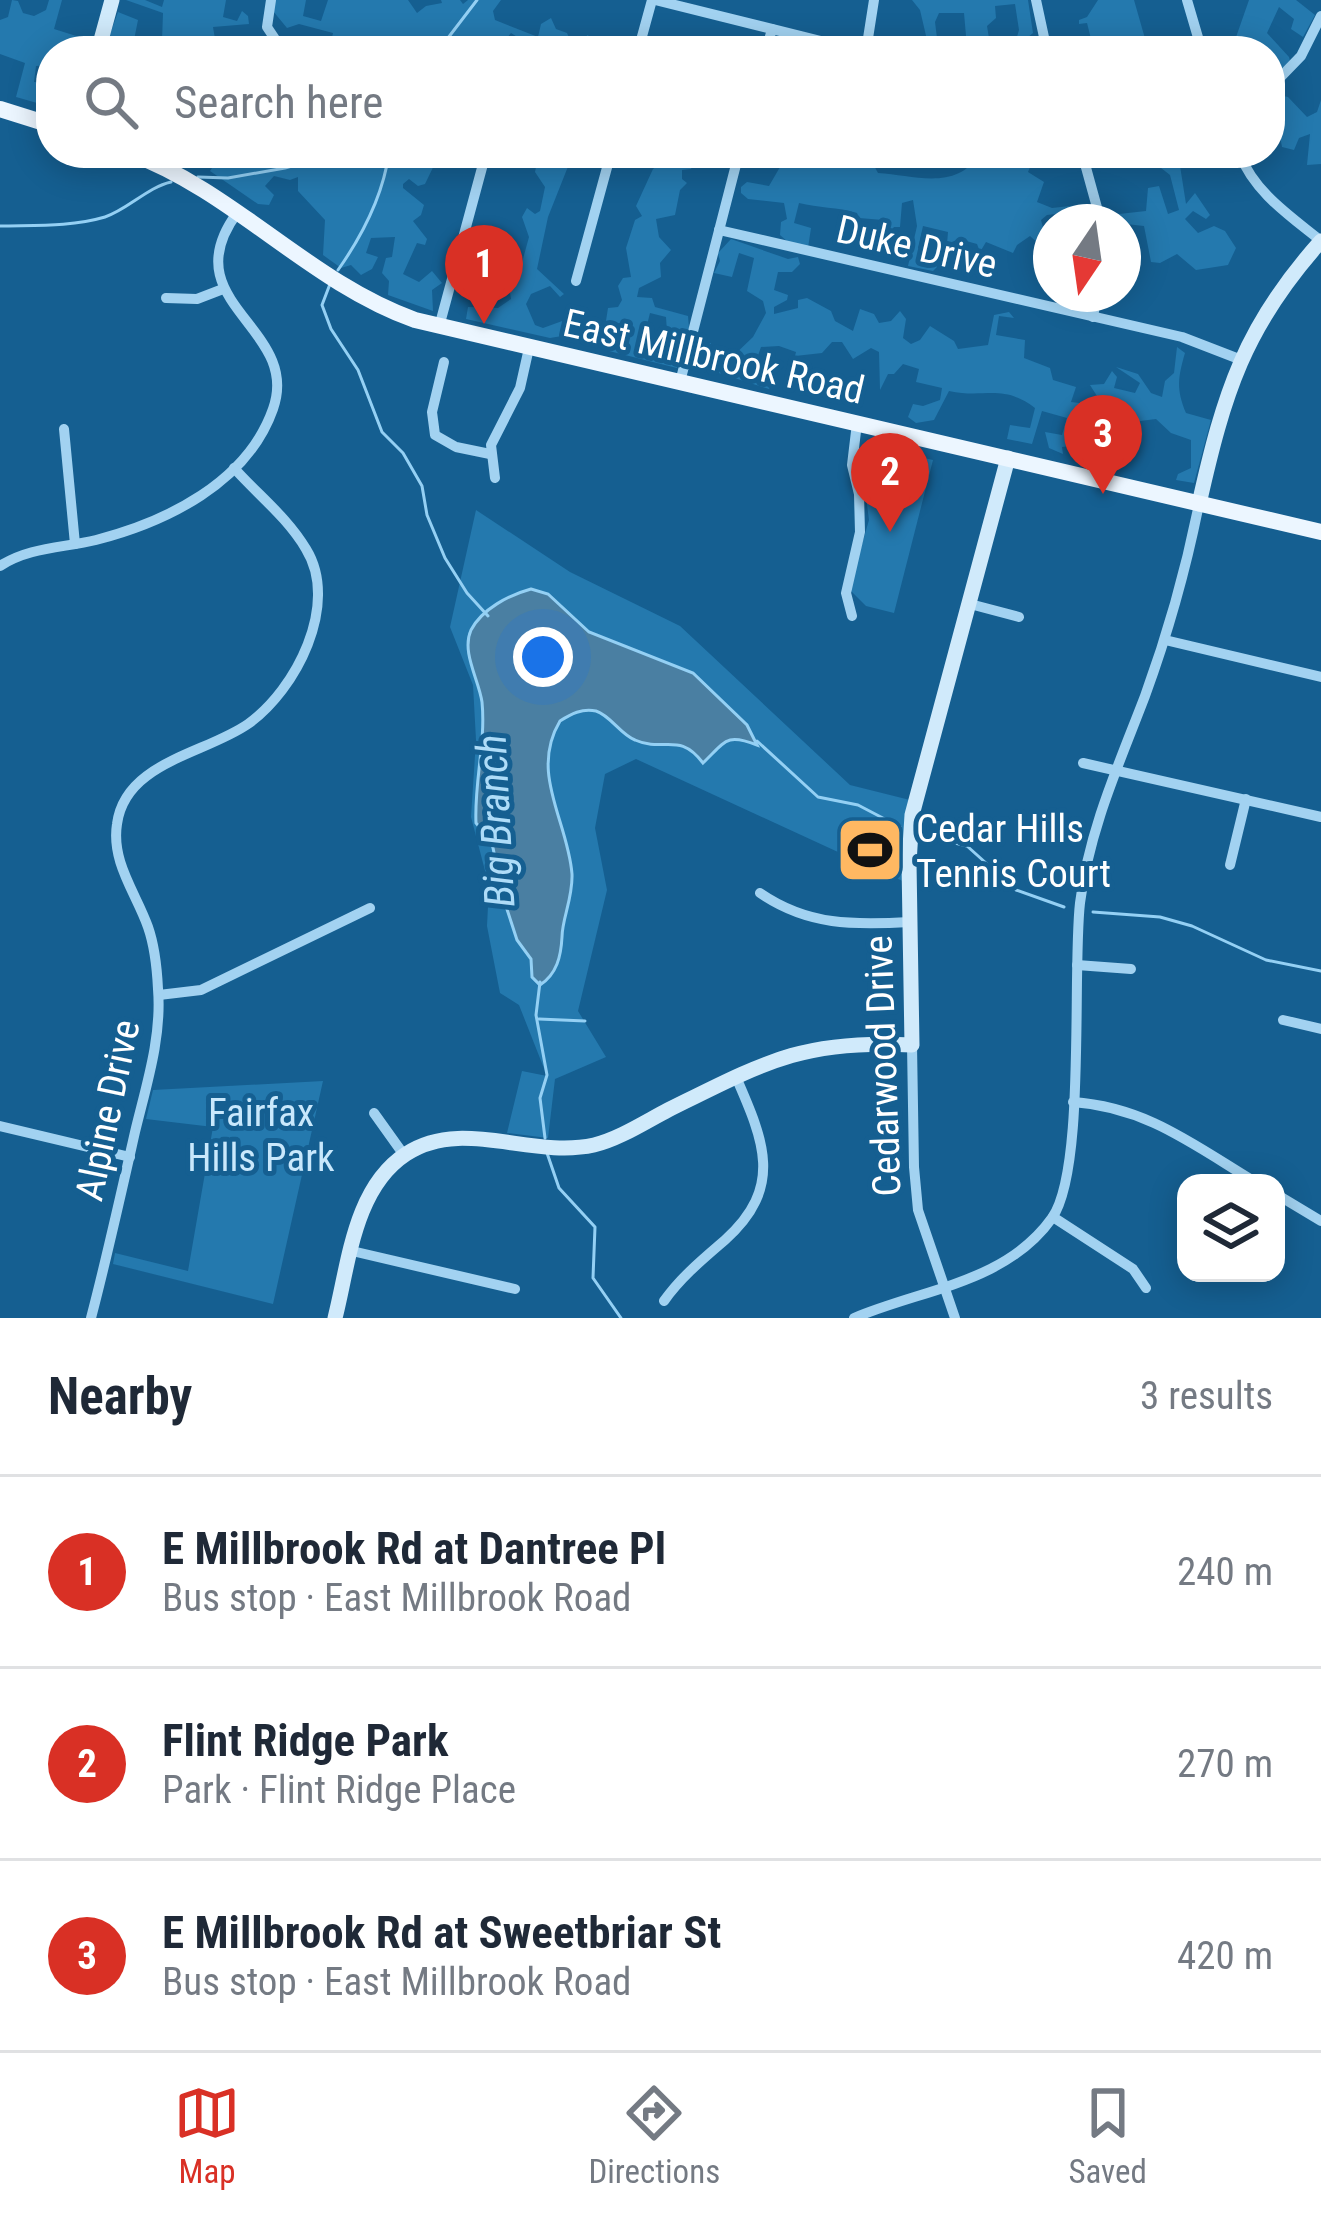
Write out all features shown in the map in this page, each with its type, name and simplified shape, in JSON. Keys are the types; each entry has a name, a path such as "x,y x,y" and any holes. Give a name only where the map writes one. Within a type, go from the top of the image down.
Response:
{"main road":[{"path":"0,109 36,120"},
{"name":"East Millbrook Road","path":"164,168 360,297 439,326 1321,532"}],"street":[{"path":"102,36 112,0"},
{"path":"271,0 267,27 273,36"},
{"path":"643,36 654,0 804,36"},
{"path":"867,36 874,0"},
{"path":"1036,0 1044,36"},
{"path":"1187,0 1198,36"},
{"path":"1285,72 1300,56 1321,16"},
{"path":"770,36 772,28"},
{"path":"439,326 482,168"},
{"path":"576,281 606,168"},
{"path":"680,382 735,168"},
{"path":"1086,168 1095,204"},
{"path":"854,1318 1004,1264 1028,1247 1053,1217 1066,1184 1080,904 1089,848 1165,640 1239,359 1268,308 1321,241 1266,196 1246,168"},
{"path":"0,566 33,551 75,544 166,517 234,468 271,416 277,375 272,356 223,289 218,275 218,246 237,213"},
{"name":"Duke Drive","path":"719,230 1201,342 1239,359"},
{"path":"166,298 196,299 223,289"},
{"path":"1093,316 1094,312"},
{"path":"495,478 490,454 520,388 530,348"},
{"path":"444,362 432,412 435,435 455,447 490,454"},
{"path":"852,616 846,593 860,532 852,465 857,423"},
{"path":"64,429 75,544"},
{"name":"Cedarwood Drive","path":"955,1318 916,1195 912,815 1008,458"},
{"name":"Alpine Drive","path":"91,1318 155,1043 159,995 149,930 117,854 119,812 148,773 258,716 305,650 320,592 307,550 234,468"},
{"path":"970,604 1019,617"},
{"path":"1165,640 1321,677"},
{"path":"1083,763 1321,818"},
{"path":"1229,865 1246,800"},
{"path":"760,893 801,916 827,922 910,922"},
{"path":"159,995 201,990 370,908"},
{"path":"1077,965 1131,969"},
{"path":"1283,1020 1321,1029"},
{"path":"334,1318 370,1192 404,1155 423,1144 452,1138 486,1139 542,1150 600,1144 736,1077 811,1048 912,1045"},
{"path":"664,1301 742,1224 764,1184 765,1157 736,1077"},
{"path":"1072,1102 1113,1106 1141,1115 1242,1174"},
{"path":"374,1113 404,1155"},
{"path":"0,1126 130,1156"},
{"path":"1285,1199 1321,1221"},
{"path":"1053,1217 1132,1269 1146,1288"},
{"path":"352,1251 515,1289"}],"green space":[{"path":"12,0 18,1 23,13 34,16 46,10 49,0 62,0 54,29 76,36 36,36 36,103 16,97 25,63 0,54 0,20 8,17"},
{"path":"126,0 145,0 162,7 164,0 226,0 223,17 237,21 242,11 249,24 213,27 214,36 162,36 163,13"},
{"path":"274,0 306,0 303,16 321,21 328,0 408,0 417,13 441,0 463,4 501,0 493,11 495,20 535,36 332,36 299,24 287,28 273,11"},
{"path":"912,0 1028,0 1033,33 1017,36 1015,4 995,6 996,18 987,26 989,36 966,36 964,13 939,13 937,36 926,36 920,10"},
{"path":"1098,0 1134,0 1144,36 1090,36 1087,23 1079,24"},
{"path":"1249,0 1296,0 1315,15 1303,37 1291,29 1294,19 1279,7 1270,36 1236,36"},
{"path":"118,12 138,20 135,36 109,36"},
{"path":"551,18 556,29 567,33 538,36 541,24"},
{"path":"1285,96 1307,117 1317,112 1321,100 1321,164 1307,165 1310,134 1299,138 1294,150 1285,148"},
{"path":"433,168 425,184 418,186 409,179 403,184 424,205 413,221 427,239 425,245 417,243 403,274 419,282 432,271 442,283 432,290 433,311 388,295 389,281 382,273 386,258 392,257 395,237 371,238 366,253 378,257 372,269 361,275 351,265 341,268 323,255 325,220 298,191 298,177 274,176 265,186 274,195 269,205 258,204 210,171"},
{"path":"536,168 567,168 548,217 537,269 564,294 560,297 550,286 531,294 526,304 535,325 543,328 565,320 580,331 605,327 608,308 618,307 622,300 618,286 623,278 631,277 626,248 635,220 642,216 636,206 653,169 691,168 682,170 687,183 680,190 675,215 656,219 659,237 671,250 660,263 661,277 639,288 637,297 652,298 655,307 688,316 689,328 683,336 667,332 666,317 650,313 644,337 681,345 677,368 609,351 594,337 592,342 550,338 466,319 468,307 498,308 511,299 508,280 518,277 529,237 522,217 527,208 535,214 540,211 545,187"},
{"path":"779,168 875,168 878,173 934,178 966,168 1030,168 1028,172 1044,182 1037,202 1042,204 1033,204 1033,239 1017,245 1013,253 986,242 980,252 977,244 959,239 947,244 948,232 923,226 918,248 936,257 933,271 908,266 917,226 913,200 902,203 900,227 884,239 883,220 799,203 794,223 811,228 808,248 780,235 781,222 787,219 784,203 748,199 741,193 747,182 769,186"},
{"path":"1161,168 1180,168 1186,204 1195,193 1210,215 1206,219 1193,211 1185,219 1198,233 1214,226 1225,231 1236,248 1228,265 1196,270 1177,254 1160,263 1151,262 1141,226 1148,188 1159,186 1168,214 1179,210 1170,175"},
{"path":"731,239 788,259 798,257 800,264 792,272 778,272 774,290 788,295 774,307 774,314 798,308 798,300 807,298 853,331 860,309 874,314 879,323 891,321 900,311 906,319 903,338 911,344 930,326 954,341 958,349 988,345 994,315 1009,312 1014,318 999,316 996,335 1025,340 1024,358 1050,368 1053,380 1076,387 1071,402 1088,404 1080,418 1072,419 1068,438 1080,445 1062,447 1063,454 1049,448 1045,432 1062,435 1067,418 1042,411 1032,444 1007,439 1010,425 1030,428 1035,408 1003,394 949,391 934,420 916,423 908,417 913,404 940,400 942,388 916,382 919,369 903,364 888,374 880,390 879,352 871,348 853,359 842,342 832,342 822,353 795,356 796,352 779,346 761,347 754,367 772,383 769,389 691,364 696,335 705,344 711,343 710,355 730,359 753,337 766,313 763,301 747,291 754,258 739,253 732,277 714,273 718,253"},
{"path":"1177,347 1185,353 1179,383 1186,413 1211,420 1194,483 1176,480 1191,468 1191,440 1171,433 1156,419 1140,421 1128,439 1122,413 1102,404 1090,385 1104,384 1112,371 1117,377 1114,388 1135,393 1140,383 1116,367 1138,374 1151,393 1162,397 1165,381 1174,373"},
{"path":"863,444 933,460 894,613 866,606 849,589 869,520"},
{"path":"476,510 570,572 680,626 850,785 910,800 907,883 883,872 867,880 851,858 636,759 605,774 595,828 607,890 578,1011 606,1057 555,1079 548,1138 507,1133 522,1071 547,1076 519,1005 500,993 487,926 489,886 471,817 476,740 473,685 450,627"},
{"name":"Fairfax Hills Park","path":"323,1081 273,1304 113,1264 115,1253 188,1271 213,1127 146,1119 153,1090"}],"water":[{"path":"531,589 548,594 589,632 693,673 747,725 757,745 727,741 703,763 679,745 635,740 596,711 581,711 560,721 551,740 549,778 572,883 559,958 540,985 532,977 531,959 517,940 492,843 476,823 483,717 468,647 471,630 489,609"}],"waterway":[{"name":"Big Branch","path":"449,36 477,0"},
{"path":"198,177 228,178 285,168"},
{"name":"Big Branch","path":"338,270 370,214 386,168"},
{"path":"0,226 66,224 105,217 171,182"},
{"name":"Big Branch","path":"330,284 322,305 331,329 358,370 382,432 403,453 422,486 427,515 445,558 488,616"},
{"path":"757,741 818,797 858,805 900,827"},
{"path":"922,835 967,846 1016,890 1064,907"},
{"path":"1093,912 1160,917 1192,926 1266,960 1321,971"},
{"name":"Big Branch","path":"540,982 536,1015 547,1075 540,1098 545,1138"},
{"path":"539,1019 585,1021"},
{"name":"Big Branch","path":"547,1153 559,1188 595,1227 593,1278 621,1318"}],"place":[{"name":"E Millbrook Rd at Dantree Pl","path":"484,324"},
{"name":"E Millbrook Rd at Sweetbriar St","path":"1103,494"},
{"name":"Flint Ridge Park","path":"890,532"},
{"name":"Cedar Hills Tennis Court","path":"870,850"}]}
